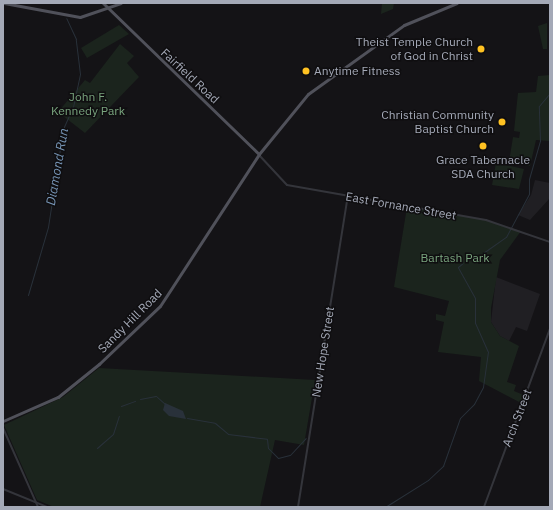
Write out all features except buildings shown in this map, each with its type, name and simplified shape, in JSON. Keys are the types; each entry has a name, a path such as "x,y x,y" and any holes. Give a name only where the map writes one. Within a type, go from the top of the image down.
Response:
{"main road":[{"path":"4,3 80,17 121,3"},
{"name":"Fairfield Road","path":"103,3 106,9 259,154"},
{"name":"Sandy Hill Road","path":"3,421 58,397 99,364 160,306 259,154 305,97 324,81 404,25 457,3"}],"street":[{"name":"Fairfield Road","path":"259,154 262,158"},
{"name":"East Fornance Street","path":"262,158 288,185 509,227 550,242"},
{"name":"New Hope Street","path":"298,506 348,196"},
{"name":"Arch Street","path":"484,507 550,329"},
{"path":"3,428 38,507"},
{"path":"3,489 47,507"},
{"path":"290,507 304,507"}],"shaded area":[{"path":"535,180 550,183 550,198 530,220 518,215 531,195"},
{"path":"496,277 540,294 527,331 516,327 509,341 500,336 491,322"},
{"path":"165,403 183,411 186,419 169,416 163,410"}],"green space":[{"path":"382,3 394,3 393,9 381,14"},
{"path":"547,23 547,49 543,49 538,26"},
{"path":"119,25 129,34 87,58 81,48"},
{"name":"John F. Kennedy Park","path":"120,44 134,56 127,63 139,77 85,133 58,112 85,80 90,83"},
{"path":"550,75 550,141 536,140 530,166 509,162 513,137 519,138 520,132 514,131 518,93 536,92 538,76"},
{"path":"496,163 524,169 519,189 492,185"},
{"name":"Bartash Park","path":"407,207 486,220 521,231 500,260 491,308 491,322 500,336 519,346 507,382 516,385 514,391 526,396 523,404 479,381 481,357 438,352 444,322 436,320 436,314 445,316 449,301 394,287"},
{"path":"99,368 315,380 304,445 275,440 260,507 54,507 37,500 4,425 63,397"}],"waterway":[{"name":"Diamond Run","path":"28,295 48,227 63,129 73,107 80,74 76,39 66,18"},
{"path":"483,253 506,237 529,194 529,179 540,141 539,106 550,93"},
{"path":"385,507 428,480 443,466 460,418 474,404 483,387 488,352 475,323 475,298 458,267 463,263"},
{"path":"140,399 156,396 166,405"},
{"path":"121,406 135,401"},
{"path":"97,448 113,434 119,416"},
{"path":"187,418 215,423 228,434 267,439 268,448 278,458 290,455 306,438"}],"place":[{"name":"Theist Temple Church of God in Christ","path":"481,49"},
{"name":"Anytime Fitness","path":"306,71"},
{"name":"Christian Community Baptist Church","path":"502,122"},
{"name":"Grace Tabernacle SDA Church","path":"483,146"}]}
